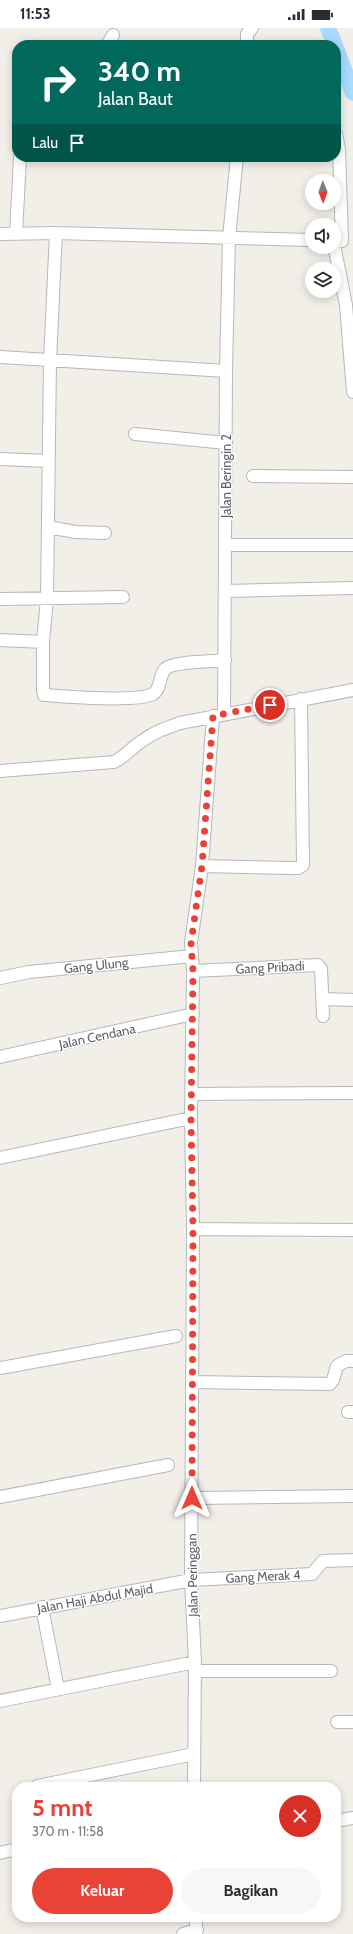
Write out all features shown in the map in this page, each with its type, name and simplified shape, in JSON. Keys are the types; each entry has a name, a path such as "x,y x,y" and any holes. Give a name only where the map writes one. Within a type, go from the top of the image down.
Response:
{"street":[{"path":"247,40 247,34 252,28"},
{"path":"16,234 20,162"},
{"name":"Jalan Beringin 2","path":"219,715 225,660 226,371 229,238 237,162"},
{"path":"339,162 340,218"},
{"path":"56,233 50,360 47,599 44,642 44,694 122,698 151,694 156,690 163,673 170,666 225,660"},
{"path":"0,234 56,233 305,240"},
{"path":"341,242 353,392"},
{"path":"0,357 226,371"},
{"path":"135,434 226,443"},
{"path":"0,459 48,462"},
{"path":"253,476 353,477"},
{"path":"48,527 76,532 105,533"},
{"path":"225,545 353,545"},
{"path":"225,591 353,588"},
{"path":"0,599 123,597"},
{"path":"0,640 44,642"},
{"path":"0,771 114,762 125,756 141,741 157,731 180,723 353,690"},
{"path":"202,866 298,868 303,865 301,700"},
{"name":"Jalan Peringgan","path":"194,1782 195,1666 191,1580 193,1229 191,1118 193,971 191,943 202,866 219,715"},
{"name":"Gang Ulung","path":"0,978 28,972 192,956"},
{"name":"Gang Pribadi","path":"193,971 318,965 322,969 323,1016"},
{"path":"322,999 353,1000"},
{"name":"Jalan Cendana","path":"0,1057 193,1014"},
{"path":"192,1094 353,1093"},
{"path":"0,1158 191,1118"},
{"path":"193,1229 353,1230"},
{"path":"0,1368 176,1336"},
{"path":"192,1382 330,1384 334,1380 337,1366 346,1361 353,1361"},
{"path":"0,1497 168,1465"},
{"path":"192,1498 353,1496"},
{"name":"Gang Merak 4","path":"191,1580 312,1574 323,1560 353,1560"},
{"name":"Jalan Haji Abdul Majid","path":"0,1616 191,1580"},
{"path":"42,1607 58,1689"},
{"path":"0,1701 58,1689 195,1666 331,1670"},
{"path":"337,1722 353,1722"},
{"path":"57,1782 194,1754"},
{"path":"341,1820 353,1818"},
{"path":"0,1853 12,1850"},
{"path":"183,1934 197,1932 196,1922"}],"waterway":[{"path":"328,28 333,40"},
{"path":"341,61 353,93"}],"route":[{"path":"192,1498 193,1229 191,1118 193,971 191,943 202,866 213,716 270,705"}]}
